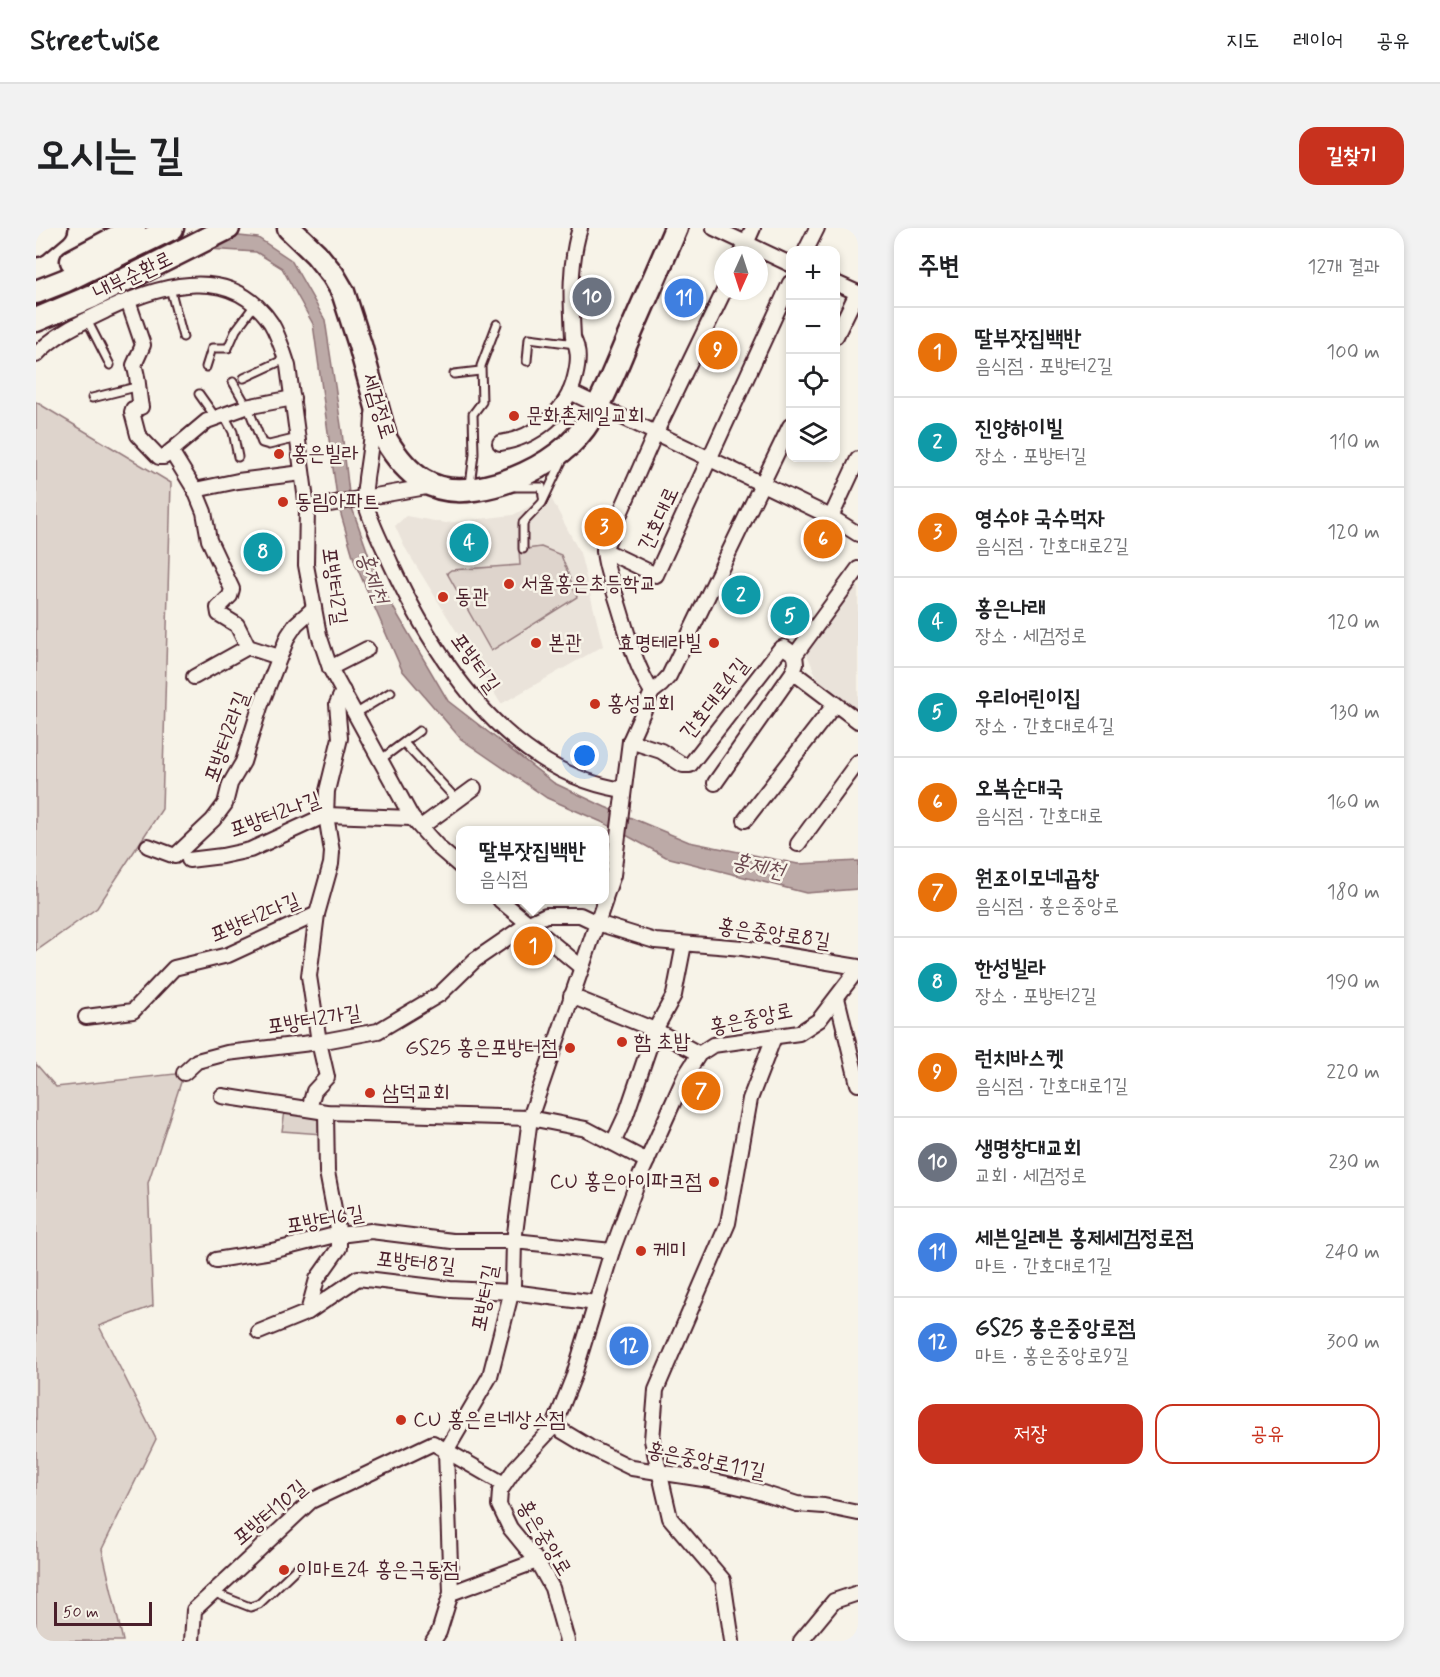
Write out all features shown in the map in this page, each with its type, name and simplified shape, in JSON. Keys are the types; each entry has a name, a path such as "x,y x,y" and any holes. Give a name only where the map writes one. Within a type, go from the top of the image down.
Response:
{"main road":[{"path":"36,245 56,228"},
{"path":"36,276 50,272 134,228"},
{"name":"내부순환로","path":"36,292 64,281 172,228"},
{"name":"내부순환로","path":"36,320 93,296 228,228"},
{"name":"세검정로","path":"289,228 316,254 343,292 386,440 393,452 410,472 425,483 452,490 478,489 520,476 569,445 597,406 676,228"}],"street":[{"path":"500,444 523,438 537,429 557,411 570,392 575,378 577,349 571,278 573,256 580,228"},
{"path":"714,228 740,246"},
{"path":"745,246 753,228"},
{"path":"808,246 817,228"},
{"path":"768,257 786,263"},
{"name":"포방터2길","path":"36,355 52,339 128,301 170,288 199,284 213,284 238,294 254,306 270,323 286,358 302,473 314,507 306,558 319,635 330,668 416,822 439,848 456,863"},
{"path":"840,286 858,293 840,328"},
{"name":"간호대로","path":"604,550 656,575 786,292"},
{"path":"652,692 643,678 631,647 606,565 604,550 655,434 720,300"},
{"path":"128,301 143,342 134,365 138,375 136,387 141,406 132,412 138,435 160,458 204,423 247,406 293,398"},
{"name":"포방터길","path":"371,386 372,429 363,499 379,537 416,614 450,669 486,713 518,742 550,763 579,778 622,795 617,847 609,887"},
{"path":"570,392 831,517 858,534"},
{"path":"622,795 630,741 652,692 669,676 786,434"},
{"path":"171,451 195,490 204,512 209,540 232,589 230,596 218,608 219,614 237,625 248,647 279,657"},
{"path":"831,517 858,459"},
{"path":"195,490 238,481 302,473"},
{"path":"314,507 433,486"},
{"path":"715,783 793,672 796,664 795,655 858,569"},
{"name":"포방터2라길","path":"148,846 176,856 213,820 225,804 230,784 243,762 260,707 288,636 296,624 314,608"},
{"name":"포방터2라길","path":"194,677 248,647"},
{"name":"간호대로4길","path":"630,741 661,751 683,765 690,765 780,649 784,647 795,655"},
{"name":"포방터2길","path":"330,668 367,649"},
{"path":"793,672 858,721"},
{"name":"포방터2다길","path":"309,1109 314,1091 327,1077 309,975 317,914 331,864 332,852 326,815 327,792 340,738 337,704 343,691"},
{"path":"745,820 835,704"},
{"path":"798,844 858,762"},
{"path":"416,822 458,800 474,788"},
{"name":"포방터2나길","path":"189,860 250,850 326,815 416,822"},
{"path":"505,904 581,967"},
{"name":"포방터길","path":"446,1451 490,1376 512,1292 514,1241 530,1118 603,904"},
{"name":"포방터2다길","path":"86,1017 133,1011 174,968 228,955 317,914"},
{"path":"529,923 546,915 579,915 597,923"},
{"name":"포방터2가길","path":"184,1073 197,1060 227,1053 362,1035 391,1024 440,993 475,960 529,923"},
{"name":"홍은중앙로8길","path":"597,923 655,941 743,948 858,968"},
{"path":"613,1143 626,1115 655,1030 674,995 684,944"},
{"name":"홍은중앙로","path":"567,1641 552,1588 537,1561 510,1528 499,1506 500,1491 516,1467 554,1426 573,1378 612,1251 647,1161 685,1076 699,1054 713,1045 799,1033 819,1020 858,968"},
{"name":"홍은중앙로","path":"571,996 655,1030 699,1054"},
{"path":"837,998 858,1084"},
{"path":"732,1641 723,1580 670,1518 652,1440 656,1390 728,1223 750,1099 774,1036"},
{"path":"222,1096 326,1112 530,1118 586,1128 647,1161"},
{"path":"308,1312 317,1279 339,1248 339,1235 327,1172 326,1112"},
{"name":"포방터6길","path":"216,1260 272,1251 339,1235 371,1231 452,1241 514,1241"},
{"path":"514,1241 612,1251"},
{"name":"포방터8길","path":"259,1332 308,1312 358,1278 450,1289 512,1292"},
{"path":"512,1292 596,1303"},
{"name":"홍은중앙로11길","path":"554,1426 589,1447 632,1468 753,1490 797,1504 824,1506 858,1513"},
{"name":"포방터10길","path":"192,1641 194,1610 310,1501 433,1443 446,1451"},
{"path":"446,1451 504,1484"},
{"path":"433,1641 439,1632 451,1593 446,1451"},
{"path":"451,1593 537,1561"},
{"path":"801,1641 834,1601 858,1593"}],"lane":[{"path":"170,288 183,337"},
{"path":"206,367 212,348 228,348 236,330 254,306"},
{"path":"87,320 110,365"},
{"path":"497,324 480,371 482,399 473,414 478,489 539,486 544,490 542,503"},
{"path":"527,361 529,338 575,344"},
{"path":"244,378 286,358"},
{"path":"454,374 480,371"},
{"path":"233,382 264,444 298,438"},
{"path":"92,398 136,387"},
{"path":"199,394 233,432 238,457"},
{"path":"523,549 523,523 542,503 569,445"},
{"path":"355,714 391,692"},
{"path":"380,760 419,731"},
{"path":"404,743 458,800"},
{"path":"212,1592 250,1607 259,1604 301,1564"}],"shaded area":[{"path":"36,402 171,483 162,809 97,908 36,951"},
{"path":"550,496 580,553 603,646 501,704 404,546 395,526 406,516 446,523 513,515 540,498"},
{"path":"541,547 561,555 577,597 491,651 447,573 451,570 520,565 519,550"},
{"path":"858,579 858,716 821,687 805,650"},
{"path":"36,1064 56,1087 184,1073 148,1183 153,1306 99,1326 156,1439 102,1549 123,1641 36,1641"},
{"path":"285,1111 321,1116 322,1134 282,1131"}],"water":[{"path":"211,233 258,238 291,260 325,320 350,502 370,559 390,602 448,701 554,783 605,807 689,842 798,864 858,861 858,889 806,893 666,857 604,823 547,798 461,739 402,670 355,563 338,504 313,324 282,268 256,252 208,249 36,323 36,306 99,273"}],"waterway":[{"name":"홍제천","path":"36,306 74,286"}],"place":[{"name":"생명창대교회","path":"592,297"},
{"name":"세븐일레븐 홍제세검정로점","path":"684,298"},
{"name":"런치바스켓","path":"718,350"},
{"name":"문화촌제일교회","path":"514,416"},
{"name":"홍은빌라","path":"279,454"},
{"name":"동림아파트","path":"283,502"},
{"name":"영수야 국수먹자","path":"604,527"},
{"name":"오복순대국","path":"823,539"},
{"name":"홍은나래","path":"469,543"},
{"name":"한성빌라","path":"263,552"},
{"name":"서울홍은초등학교","path":"509,584"},
{"name":"진양하이빌","path":"741,595"},
{"name":"동관","path":"443,597"},
{"name":"우리어린이집","path":"790,616"},
{"name":"본관","path":"536,643"},
{"name":"효명테라빌","path":"714,643"},
{"name":"홍성교회","path":"595,704"},
{"name":"딸부잣집백반","path":"533,946"},
{"name":"함 초밥","path":"622,1042"},
{"name":"GS25 홍은포방터점","path":"570,1048"},
{"name":"원조이모네곱창","path":"701,1091"},
{"name":"삼덕교회","path":"370,1093"},
{"name":"CU 홍은아이파크점","path":"714,1182"},
{"name":"케미","path":"641,1251"},
{"name":"GS25 홍은중앙로점","path":"629,1346"},
{"name":"CU 홍은르네상스점","path":"401,1420"},
{"name":"이마트24 홍은극동점","path":"284,1570"}]}
